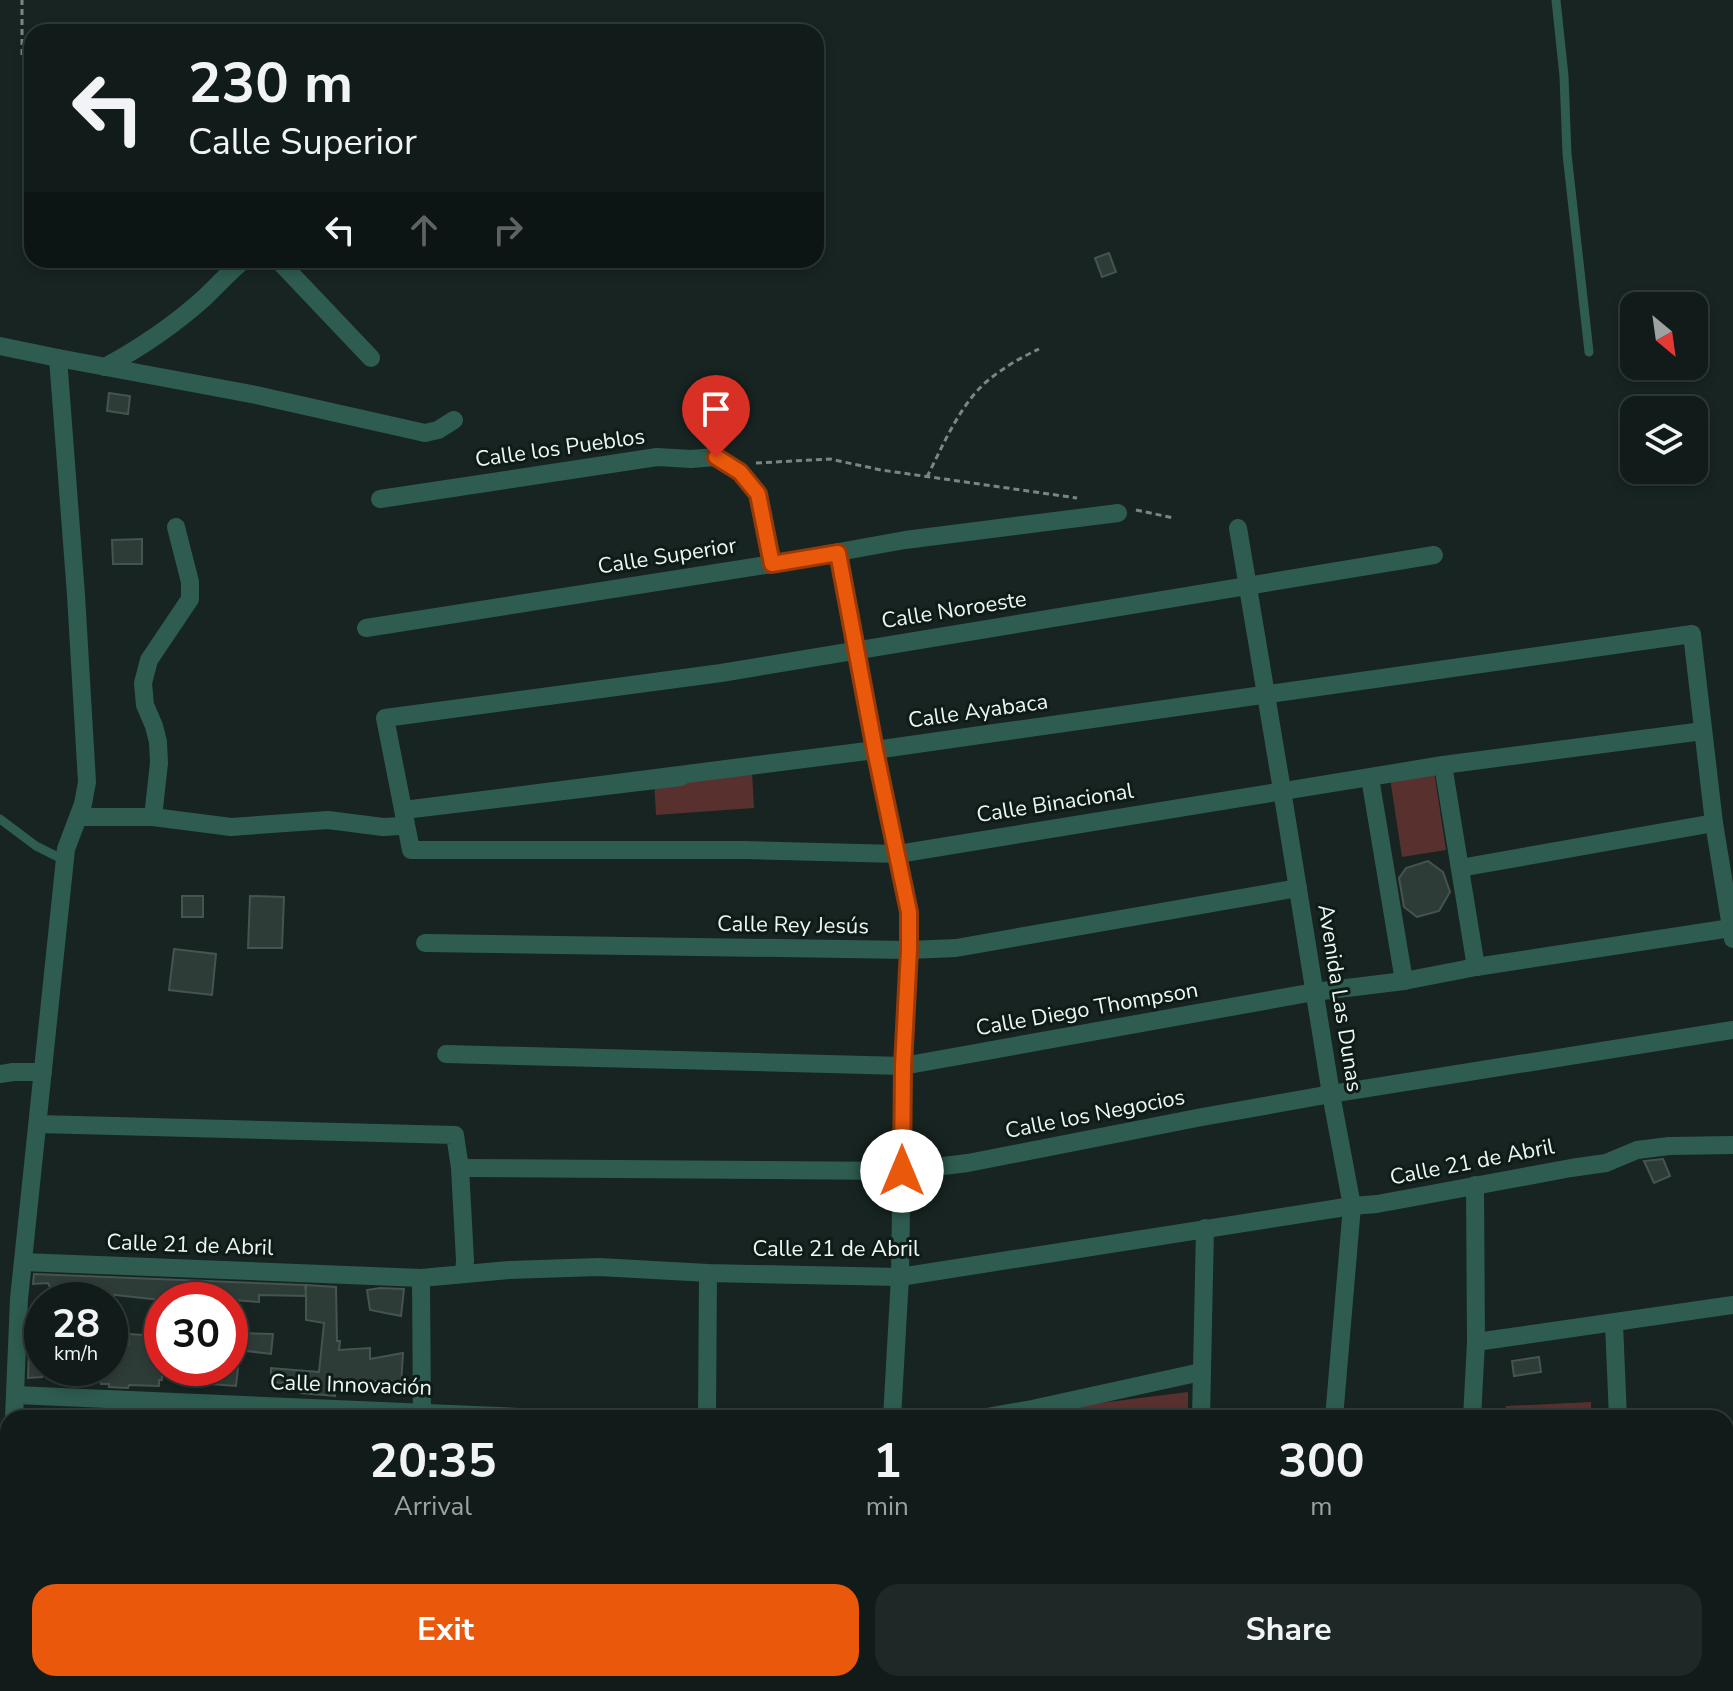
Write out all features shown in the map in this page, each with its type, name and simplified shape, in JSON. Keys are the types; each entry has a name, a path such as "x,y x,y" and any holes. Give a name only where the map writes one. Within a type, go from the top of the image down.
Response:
{"street":[{"path":"105,367 130,354 168,327 234,268"},
{"path":"286,268 371,358"},
{"path":"0,346 256,395 425,433 438,430 454,420"},
{"path":"14,1410 19,1299 66,849 79,817 87,782 58,358"},
{"name":"Calle los Pueblos","path":"380,499 657,457 716,457 728,465"},
{"path":"728,465 740,472 758,494 772,564"},
{"name":"Calle Superior","path":"366,628 905,540 1118,513"},
{"path":"153,817 158,742 145,705 143,683 149,660 190,599 190,582 176,527"},
{"name":"Avenida Las Dunas","path":"1238,528 1352,1206 1335,1410"},
{"path":"838,553 909,912 900,1277 892,1410"},
{"name":"Calle Noroeste","path":"402,818 385,718 721,673 1434,555"},
{"name":"Calle Ayabaca","path":"402,818 1692,634 1703,731"},
{"path":"1703,731 1732,934"},
{"name":"Calle Binacional","path":"402,818 411,850 744,850 898,854 1443,765 1703,731"},
{"path":"1443,765 1476,967"},
{"path":"79,817 153,817 231,827 328,820 383,827 402,818 681,777"},
{"path":"1370,778 1404,981"},
{"path":"1460,868 1714,823"},
{"name":"Calle Rey Jesús","path":"425,943 909,950 956,948 1298,888"},
{"name":"Calle Diego Thompson","path":"446,1054 903,1066 1314,992 1404,981 1476,967 1732,934"},
{"name":"Calle los Negocios","path":"460,1168 902,1171 968,1163 1331,1094 1733,1030"},
{"path":"0,1074 43,1072"},
{"path":"38,1124 455,1135 460,1168 464,1274"},
{"name":"Calle 21 de Abril","path":"23,1262 421,1278 509,1270 599,1267 900,1277 1391,1202 1606,1163 1637,1150 1733,1145"},
{"path":"1472,1410 1476,1342 1475,1185"},
{"path":"1201,1410 1205,1228"},
{"path":"707,1410 708,1273"},
{"path":"421,1278 422,1410"},
{"path":"1476,1342 1733,1305"},
{"path":"1614,1324 1618,1410"},
{"path":"1048,1410 1201,1372"},
{"name":"Calle Innovación","path":"15,1395 320,1410"}],"lane":[{"path":"1556,0 1564,76 1567,154 1589,352"},
{"path":"0,819 36,846 65,860"}],"path":[{"path":"22,0 22,55"},
{"path":"927,477 968,403 988,380 1039,349"},
{"path":"728,465 830,459 881,470 1081,499"},
{"path":"1137,510 1174,518"}],"shaded area":[{"path":"1434,771 1446,850 1402,857 1390,778"},
{"path":"752,772 754,808 656,815 654,779"},
{"path":"1188,1392 1188,1410 1044,1410"},
{"path":"1591,1402 1591,1410 1506,1410 1506,1406"}],"building":[{"path":"1109,253 1116,272 1102,277 1095,258"},
{"path":"109,393 130,396 128,414 107,411"},
{"path":"142,539 142,564 113,564 112,540"},
{"path":"1428,861 1443,872 1450,892 1439,911 1417,917 1404,907 1399,878 1406,868"},
{"path":"182,896 203,896 203,917 182,917"},
{"path":"250,896 284,897 282,948 248,948"},
{"path":"174,949 216,954 212,995 169,990"},
{"path":"1663,1159 1670,1176 1654,1183 1644,1161"},
{"path":"34,1274 231,1282 144,1282 144,1298 128,1296 128,1282 33,1282"},
{"path":"248,1283 305,1285 306,1296 259,1295 259,1302 248,1301"},
{"path":"306,1285 336,1287 339,1350 370,1348 370,1359 403,1353 401,1385 369,1380 369,1391 335,1391 335,1396 301,1393 304,1385 271,1382 271,1368 319,1372 324,1323 306,1320"},
{"path":"404,1289 401,1316 370,1310 367,1290"},
{"path":"248,1333 273,1334 271,1354 248,1351"},
{"path":"129,1334 144,1335 144,1386 109,1387 128,1386"},
{"path":"1539,1357 1541,1372 1514,1376 1512,1361"}],"route":[{"path":"716,457 740,472 758,494 772,564 838,553 909,912 902,1171"}]}
